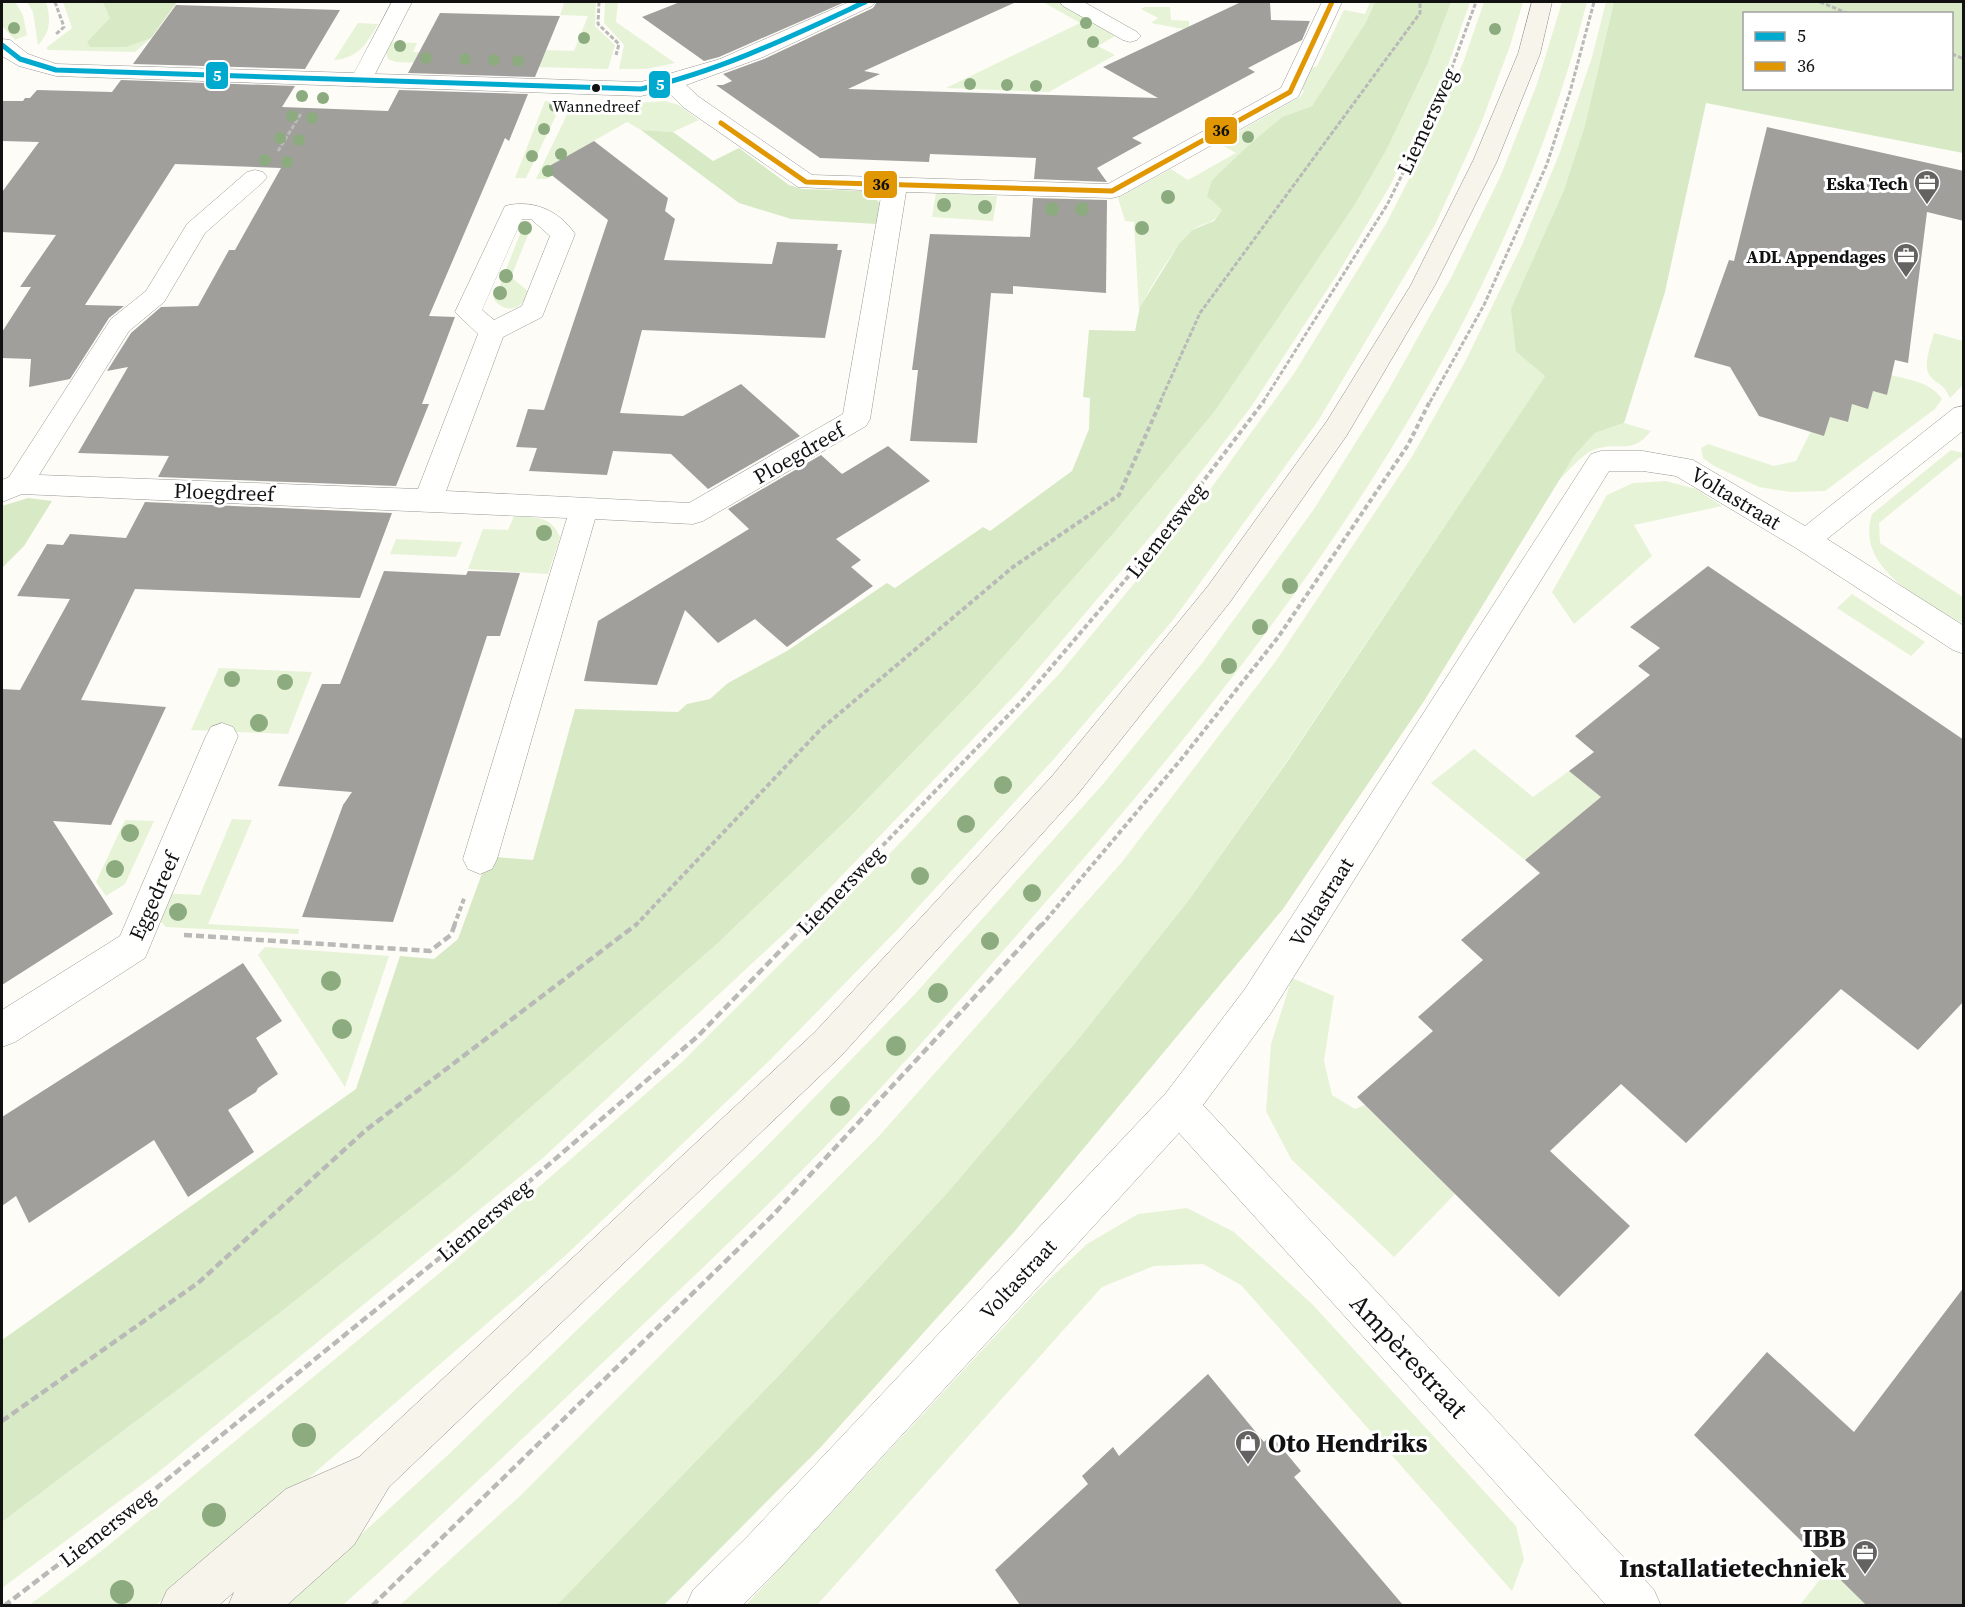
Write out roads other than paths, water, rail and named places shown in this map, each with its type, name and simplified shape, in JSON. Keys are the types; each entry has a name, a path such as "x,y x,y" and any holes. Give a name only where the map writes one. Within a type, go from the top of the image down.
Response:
{"main road":[{"path":"251,1605 338,1529 374,1472 828,1044 1065,785 1219,594 1337,428 1423,285 1485,161 1529,54 1542,2"},
{"path":"183,1605 302,1505 374,1472"}],"street":[{"path":"362,78 402,2"},
{"path":"2,45 11,55 26,63 56,70 362,78 641,89 672,83 726,65 865,2"},
{"path":"1070,2 1130,36"},
{"path":"672,83 691,102 806,182 1112,191 1290,92 1332,2"},
{"path":"2,74 26,63"},
{"name":"Ploegdreef","path":"10,488 120,325 155,296 196,229 255,177"},
{"name":"Ploegdreef","path":"10,488 428,500 693,514 856,419 895,185"},
{"path":"428,500 492,332 533,311 563,234 537,213 513,211 468,312 492,332"},
{"path":"1806,540 1964,416"},
{"name":"Voltastraat","path":"709,1605 763,1553 1179,1106 1258,1001 1600,461 1643,461 1683,467 1806,540 1964,642"},
{"path":"480,859 584,508"},
{"name":"Eggedreef","path":"2,1030 132,947 222,736"},
{"name":"Ampèrestraat","path":"1179,1106 1638,1605"}],"place":[{"name":"Wannedreef","path":"596,88"},
{"name":"Eska Tech","path":"1927,206"},
{"name":"ADL Appendages","path":"1906,279"},
{"name":"Oto Hendriks","path":"1248,1466"},
{"name":"IBB Installatietechniek","path":"1865,1576"}]}
